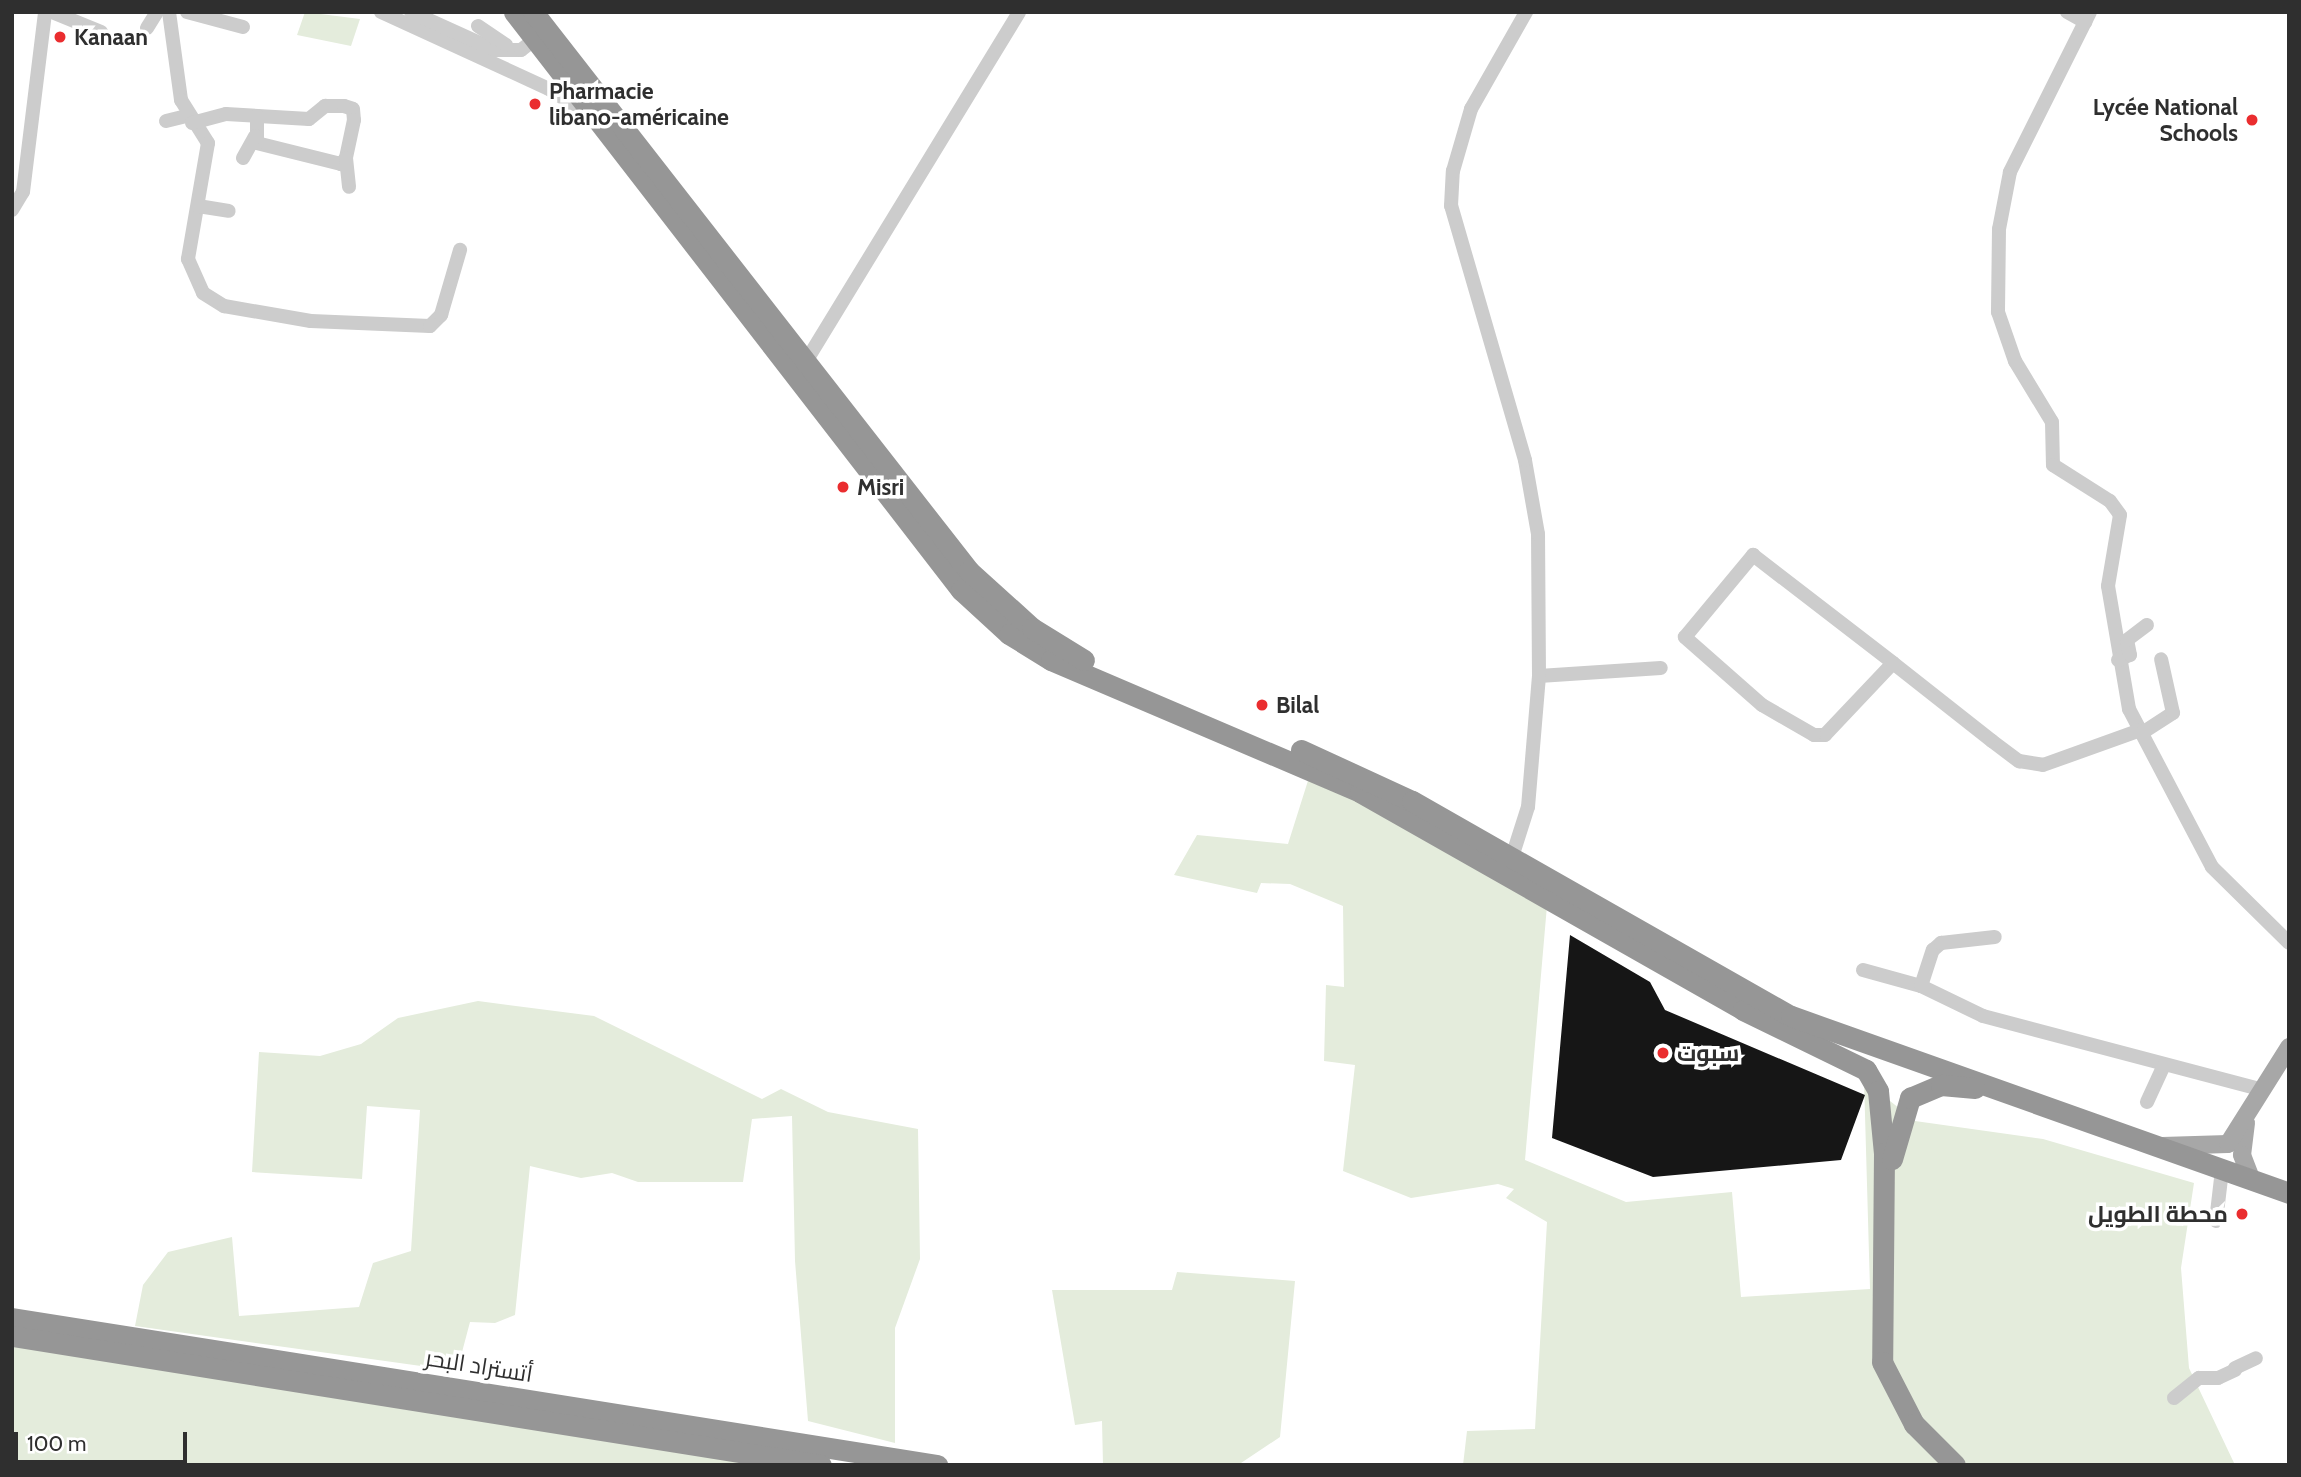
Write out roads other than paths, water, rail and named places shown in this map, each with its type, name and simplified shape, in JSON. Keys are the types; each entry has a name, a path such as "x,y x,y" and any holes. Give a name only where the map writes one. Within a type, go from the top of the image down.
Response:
{"highway":[{"path":"514,12 527,45 594,119 961,590 993,622 1051,660 1360,792 1743,1010 1856,1062 1878,1091 1886,1186 1882,1362 1914,1424 1955,1465"},
{"path":"533,12 808,358 969,571 1044,638 1079,657 1374,782 1512,857 1762,1002 2289,1194"},
{"path":"1886,1186 1910,1098 1941,1085 2004,1091"},
{"name":"أتستراد البحر","path":"12,1318 937,1465"},
{"name":"أتستراد البحر","path":"12,1336 821,1465"}],"main road":[{"path":"2161,1146 2223,1147 2246,1120 2289,1047"},
{"path":"2246,1120 2242,1155 2250,1179"}],"street":[{"path":"12,210 23,192 45,12"},
{"path":"52,12 101,32"},
{"path":"147,28 157,12"},
{"path":"169,12 189,120 208,143 188,259 204,293 224,306 311,321 430,326 441,315 460,250"},
{"path":"187,12 243,27"},
{"path":"381,12 549,89 594,119"},
{"path":"411,12 495,50 527,45"},
{"path":"808,358 1019,12"},
{"path":"1512,857 1528,807 1539,676 1540,562 1530,481 1451,205 1453,171 1471,108 1526,12"},
{"path":"2067,12 2087,17 2010,172 1998,229 1998,312 2015,360 2052,422 2053,465 2110,501 2120,516 2108,586 2123,693 2212,867 2289,943"},
{"path":"478,26 493,40 527,45"},
{"path":"166,121 226,114 309,119 325,106 353,108 346,158 349,187"},
{"path":"243,158 255,136 257,116"},
{"path":"255,136 265,146 341,164 346,158"},
{"path":"198,206 229,211"},
{"path":"1892,663 1825,735 1814,735 1762,705 1685,637 1753,555 2019,761 2043,765 2142,731 2173,713 2161,659"},
{"path":"2118,660 2130,654 2127,640 2147,625"},
{"path":"1539,676 1661,668"},
{"path":"1921,986 1933,950 1941,943 1995,937"},
{"path":"1863,970 1921,986 1983,1016 2263,1090"},
{"path":"2147,1102 2164,1065"},
{"path":"2216,1220 2222,1170"},
{"path":"2174,1398 2199,1378 2217,1378 2256,1358"}],"place":[{"name":"Kanaan","path":"60,37"},
{"name":"Pharmacie libano-américaine","path":"535,104"},
{"name":"Lycée National Schools","path":"2252,120"},
{"name":"Misri","path":"843,487"},
{"name":"Bilal","path":"1262,705"},
{"name":"سبوت","path":"1663,1053"},
{"name":"محطة الطويل","path":"2242,1214"}]}
